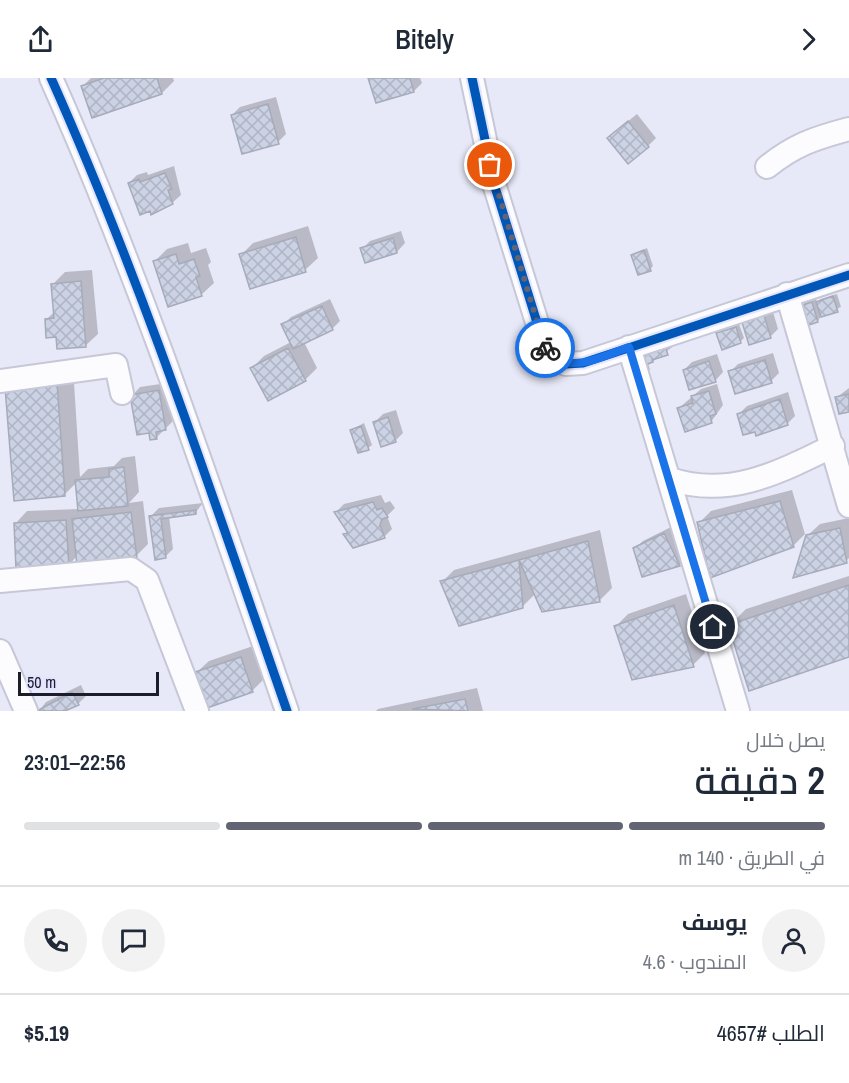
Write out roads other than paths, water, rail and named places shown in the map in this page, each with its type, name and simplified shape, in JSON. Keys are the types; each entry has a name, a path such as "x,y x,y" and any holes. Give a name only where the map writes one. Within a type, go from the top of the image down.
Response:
{"street":[{"path":"51,78 90,166 164,355 287,711"},
{"path":"472,78 495,187 548,358 566,364 583,363 849,275"},
{"path":"767,167 790,149 812,139 849,129"},
{"path":"787,294 849,506"},
{"path":"629,347 738,711"},
{"path":"0,381 117,364 122,393"},
{"path":"670,479 694,487 726,487 788,468 833,446"},
{"path":"0,581 130,569 138,572 147,580 197,711"},
{"path":"0,651 26,711"}]}
